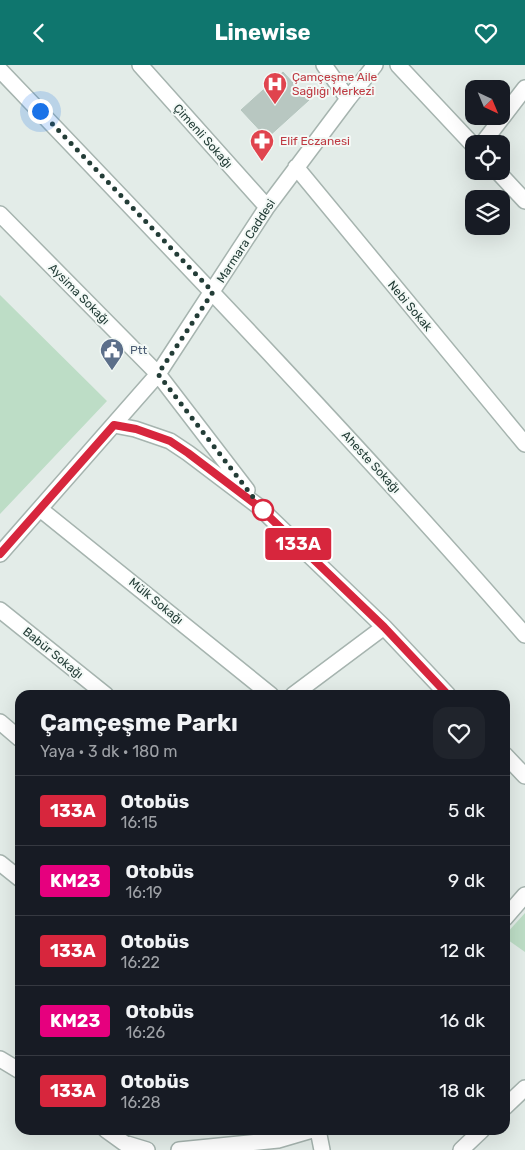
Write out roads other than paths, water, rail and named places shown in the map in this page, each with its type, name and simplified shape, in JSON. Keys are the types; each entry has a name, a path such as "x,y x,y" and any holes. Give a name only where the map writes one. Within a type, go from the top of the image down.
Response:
{"street":[{"name":"Çimenli Sokağı","path":"140,65 267,207"},
{"path":"324,65 348,99"},
{"name":"Marmara Caddesi","path":"0,554 158,374 267,207 375,65"},
{"path":"398,65 465,136"},
{"name":"Aheste Sokağı","path":"0,70 213,292 424,519 523,629"},
{"path":"489,135 525,88"},
{"name":"Nebi Sokak","path":"296,167 525,444"},
{"path":"505,180 525,201"},
{"name":"Aysima Sokağı","path":"0,214 158,374 258,506"},
{"path":"114,425 136,429 170,441 258,506 384,627 443,690"},
{"name":"Mülk Sokağı","path":"40,509 265,690"},
{"name":"Babür Sokağı","path":"0,611 100,690"},
{"path":"300,690 384,627"},
{"path":"0,722 15,735"},
{"path":"510,760 525,776"},
{"path":"0,863 15,875"},
{"path":"510,912 525,895"},
{"path":"0,1059 15,1068"},
{"path":"510,1102 525,1088"},
{"path":"113,1135 124,1143 147,1150"},
{"path":"179,1150 278,1140 295,1135"},
{"path":"319,1135 322,1150"},
{"path":"461,1150 477,1135"}],"place":[{"name":"Çamçeşme Aile Sağlığı Merkezi","path":"275,105"},
{"name":"Elif Eczanesi","path":"262,162"},
{"name":"Ptt","path":"112,371"}]}
